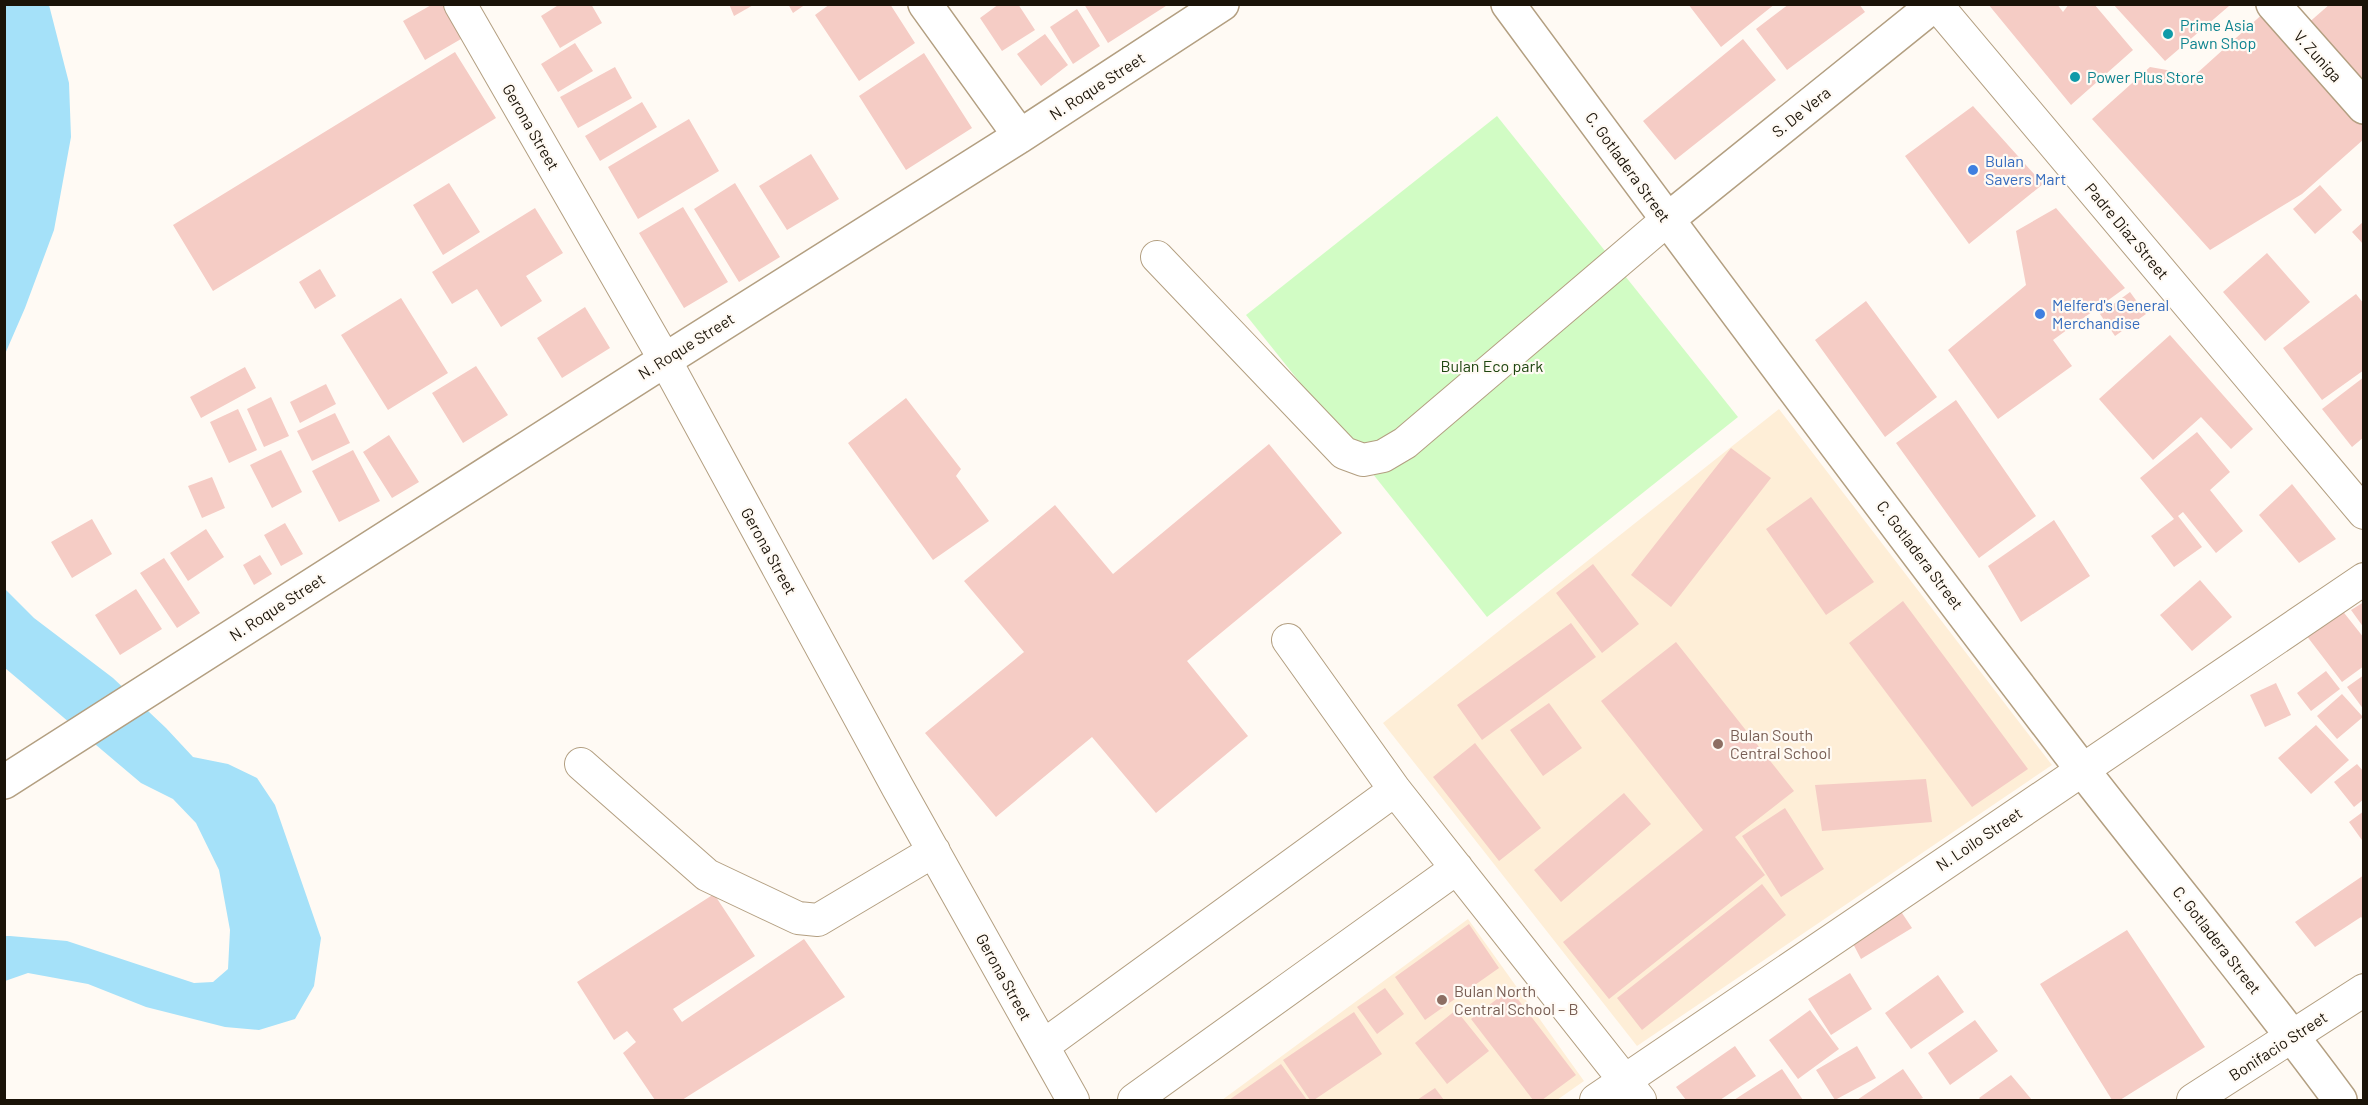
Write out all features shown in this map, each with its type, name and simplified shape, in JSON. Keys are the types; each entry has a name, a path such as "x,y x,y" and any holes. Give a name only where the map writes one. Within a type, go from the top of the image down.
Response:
{"street":[{"name":"Gerona Street","path":"460,4 664,360 1073,1101"},
{"path":"925,4 1020,136"},
{"name":"N. Roque Street","path":"4,782 664,360 1020,136 1222,4"},
{"name":"C. Gotladera Street","path":"1508,4 1667,220 2082,769 2293,1037 2340,1101"},
{"name":"S. De Vera","path":"1667,220 1935,4"},
{"name":"Padre Diaz Street","path":"1935,4 2364,513"},
{"name":"V. Zuniga","path":"2273,4 2364,106"},
{"path":"1157,257 1344,453 1363,460 1383,456 1405,443 1667,220"},
{"name":"N. Loilo Street","path":"1596,1101 1632,1090 2082,769 2364,579"},
{"path":"1288,640 1395,790 1632,1090"},
{"path":"581,764 707,875 798,918 818,920 934,851"},
{"path":"1042,1046 1395,790"},
{"path":"1134,1101 1457,868"},
{"name":"Bonifacio Street","path":"2193,1101 2364,990"}],"shaded area":[{"name":"Bulan South Central School","path":"1779,409 2052,765 1637,1046 1383,723"},
{"name":"Bulan North Central School – B","path":"1468,919 1584,1081 1557,1100 1222,1100"}],"green space":[{"name":"Bulan Eco park","path":"1497,116 1738,417 1487,617 1246,315"}],"water":[{"path":"5,4 49,5 69,83 71,137 54,230 5,354"},
{"path":"4,588 34,618 113,678 193,757 228,764 257,778 275,805 321,938 314,986 295,1019 259,1030 225,1027 146,1007 88,984 28,973 5,981 5,936 10,936 67,941 194,983 213,982 228,969 230,930 219,870 196,823 173,799 141,783 5,668"}],"building":[{"path":"433,4 442,4 461,39 425,60 403,21"},
{"path":"560,4 591,4 602,23 560,48 541,16"},
{"path":"729,4 755,4 734,16"},
{"path":"788,4 806,4 793,13"},
{"path":"830,4 890,4 915,43 859,81 815,15"},
{"path":"999,4 1018,4 1035,30 1002,51 980,18"},
{"path":"1084,4 1169,4 1108,43"},
{"path":"1688,4 1775,4 1721,47"},
{"path":"1789,4 1859,4 1865,12 1787,70 1756,29"},
{"name":"Power Plus Store","path":"1988,4 2057,4 2063,12 2069,4 2094,4 2133,50 2071,105"},
{"name":"Prime Asia Pawn Shop","path":"2113,4 2227,4 2229,6 2165,61"},
{"path":"2330,4 2364,4 2364,87 2306,25"},
{"path":"1077,9 1100,46 1073,64 1050,27"},
{"path":"2267,10 2364,117 2364,139 2302,194 2210,250 2092,119 2150,67 2195,75"},
{"path":"1045,34 1068,65 1041,86 1017,54"},
{"path":"1743,39 1776,80 1675,160 1643,121"},
{"path":"575,43 593,71 558,92 541,64"},
{"path":"455,52 496,118 213,291 173,225"},
{"path":"924,53 972,128 906,170 859,96"},
{"path":"615,67 632,98 578,128 560,97"},
{"path":"642,102 657,127 600,161 585,136"},
{"name":"Bulan Savers Mart","path":"1973,106 2043,184 1969,244 1905,156"},
{"path":"689,119 719,171 638,219 608,167"},
{"path":"811,154 839,199 787,230 759,186"},
{"path":"449,183 480,232 443,255 413,205"},
{"path":"735,183 780,257 739,282 694,209"},
{"path":"2320,185 2342,210 2315,234 2293,209"},
{"path":"683,207 728,282 684,308 639,233"},
{"path":"535,208 563,253 526,276 542,301 501,327 477,289 452,304 432,272"},
{"name":"Melferd's General Merchandise","path":"2056,208 2125,288 2053,340 2072,366 1998,419 1948,350 2026,285 2016,231"},
{"path":"2364,221 2364,245 2352,232"},
{"path":"2267,253 2310,302 2265,341 2223,292"},
{"path":"320,269 336,296 315,309 299,282"},
{"path":"2130,292 2146,314 2115,336 2100,314"},
{"path":"2356,294 2364,304 2364,370 2322,400 2283,348"},
{"path":"401,298 448,373 388,410 341,335"},
{"path":"1866,301 1937,397 1885,437 1815,340"},
{"path":"585,307 610,348 562,378 537,338"},
{"path":"2170,335 2253,429 2231,449 2201,417 2153,460 2099,399"},
{"path":"476,366 508,415 463,443 432,393"},
{"path":"245,367 256,388 201,418 190,397"},
{"path":"2364,377 2364,437 2352,447 2322,409"},
{"path":"326,384 336,404 300,423 290,402"},
{"path":"271,397 289,436 264,447 247,409"},
{"path":"906,398 961,469 956,476 989,521 933,560 848,443"},
{"path":"1956,400 2036,516 1979,558 1896,443"},
{"path":"238,409 257,450 229,463 210,422"},
{"path":"335,413 350,443 312,461 297,431"},
{"path":"2197,432 2230,472 2210,490 2243,531 2216,553 2183,512 2178,516 2202,547 2174,567 2151,536 2174,519 2140,478"},
{"path":"389,435 419,482 392,498 363,452"},
{"path":"1269,444 1342,533 1187,661 1248,736 1156,813 1092,737 996,817 925,733 1024,652 964,581 1055,505 1113,574"},
{"path":"1731,448 1771,478 1671,607 1631,575"},
{"path":"281,450 302,492 272,508 250,465"},
{"path":"353,450 380,501 339,522 312,471"},
{"path":"212,477 225,508 202,518 188,486"},
{"path":"2292,484 2336,539 2299,563 2259,515"},
{"path":"1811,497 1874,582 1826,615 1766,529"},
{"path":"92,519 112,554 72,578 51,542"},
{"path":"2054,520 2090,576 2021,622 1988,566"},
{"path":"285,523 303,554 281,566 264,535"},
{"path":"206,529 224,557 188,581 170,553"},
{"path":"260,555 272,574 254,585 243,565"},
{"path":"164,558 200,613 177,628 140,573"},
{"path":"1593,564 1639,624 1602,653 1556,593"},
{"path":"2200,580 2232,617 2192,651 2160,615"},
{"path":"136,589 162,629 120,655 95,615"},
{"path":"1903,601 2028,769 1972,807 1849,643"},
{"path":"2364,602 2364,628 2351,610"},
{"path":"2341,609 2364,638 2364,666 2342,682 2306,635"},
{"path":"1571,623 1596,657 1482,740 1457,705"},
{"path":"1676,642 1794,791 1735,837 1765,875 1609,999 1563,942 1703,830 1601,701"},
{"path":"2326,671 2340,689 2311,711 2297,693"},
{"path":"2364,675 2364,710 2347,687"},
{"path":"2276,683 2291,715 2265,727 2250,695"},
{"path":"2342,694 2363,717 2337,739 2317,716"},
{"path":"1549,703 1582,748 1543,776 1510,730"},
{"path":"2316,725 2349,760 2311,794 2278,758"},
{"path":"1475,743 1541,828 1499,861 1433,777"},
{"path":"2357,764 2364,772 2364,799 2354,807 2334,782"},
{"path":"1926,779 1932,822 1822,831 1815,785"},
{"path":"1624,793 1651,824 1561,902 1534,870"},
{"path":"1785,808 1824,869 1781,897 1742,836"},
{"path":"2364,811 2364,843 2349,822"},
{"path":"2364,875 2364,920 2361,917 2315,947 2295,922"},
{"path":"1762,884 1786,915 1642,1030 1617,998"},
{"path":"714,894 755,956 673,1009 682,1022 804,939 845,997 682,1100 655,1100 623,1053 636,1042 627,1031 614,1040 577,982"},
{"path":"1896,904 1912,928 1861,959 1849,936"},
{"path":"1469,924 1499,968 1425,1020 1395,977"},
{"path":"2127,930 2205,1047 2120,1100 2112,1100 2040,984"},
{"path":"1850,973 1872,1009 1831,1035 1808,999"},
{"path":"1938,975 1964,1012 1911,1049 1885,1013"},
{"path":"1385,988 1404,1014 1377,1034 1357,1007"},
{"path":"1510,989 1576,1075 1542,1100 1533,1100 1471,1019"},
{"path":"1456,1010 1489,1051 1447,1084 1415,1043"},
{"path":"1810,1010 1839,1049 1798,1079 1769,1040"},
{"path":"1354,1012 1382,1054 1314,1100 1310,1100 1283,1060"},
{"path":"1975,1020 1998,1051 1950,1085 1928,1053"},
{"path":"1735,1046 1756,1076 1720,1100 1686,1100 1676,1087"},
{"path":"1857,1046 1876,1078 1835,1100 1816,1070"},
{"path":"1281,1064 1307,1100 1229,1100"},
{"path":"1782,1069 1803,1100 1734,1100"},
{"path":"1903,1069 1923,1098 1918,1100 1857,1100"},
{"path":"2011,1075 2032,1100 1981,1100 1979,1098"},
{"path":"1435,1088 1444,1100 1417,1100"}],"place":[{"name":"Prime Asia Pawn Shop","path":"2168,34"},
{"name":"Power Plus Store","path":"2075,77"},
{"name":"Bulan Savers Mart","path":"1973,170"},
{"name":"Melferd's General Merchandise","path":"2040,314"},
{"name":"Bulan South Central School","path":"1718,744"},
{"name":"Bulan North Central School – B","path":"1442,1000"}]}
